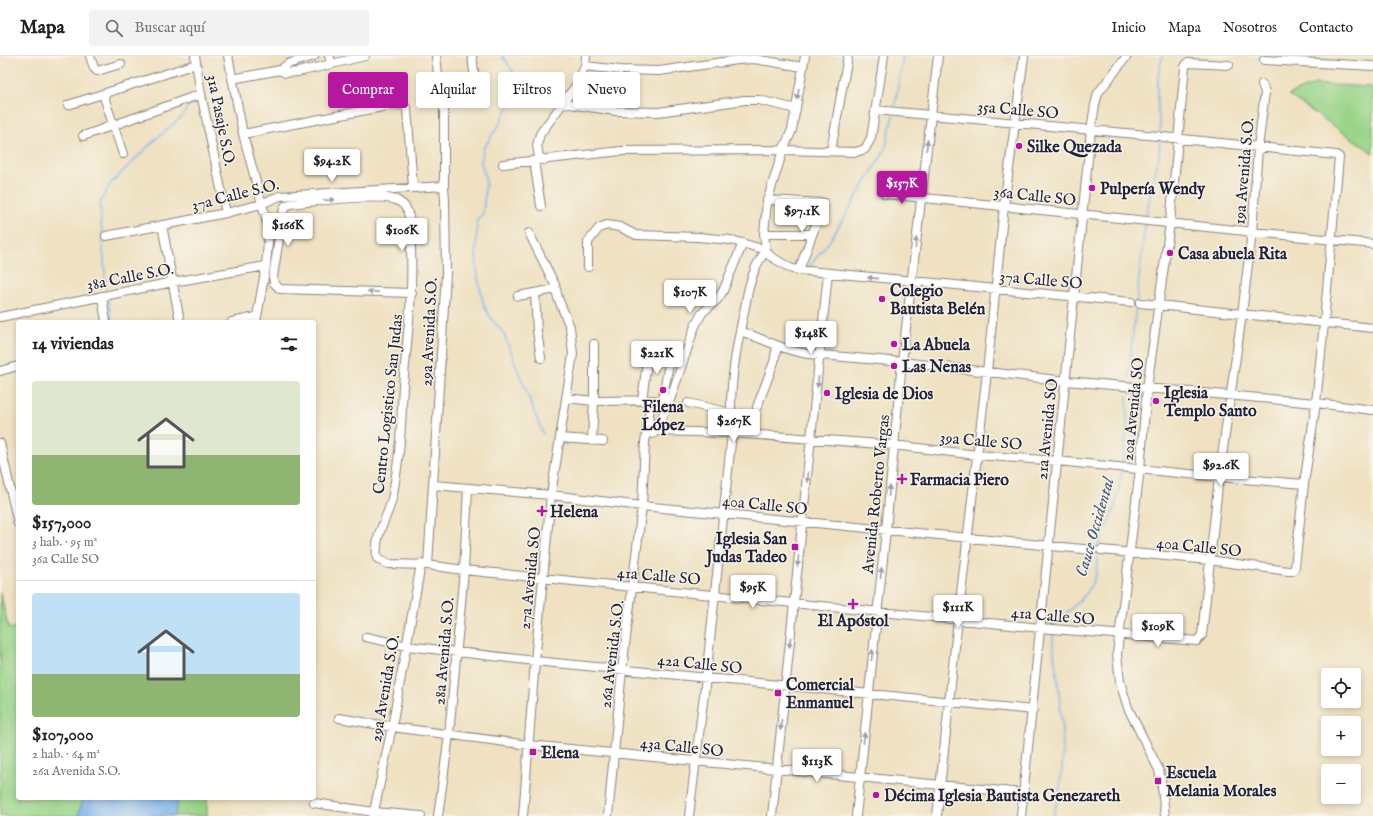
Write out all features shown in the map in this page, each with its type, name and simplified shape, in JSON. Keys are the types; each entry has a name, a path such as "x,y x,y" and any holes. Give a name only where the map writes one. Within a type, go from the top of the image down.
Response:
{"street":[{"path":"90,56 94,68 97,71 121,64"},
{"path":"228,56 243,134 269,230 266,266 256,320"},
{"path":"232,79 280,70 288,64 314,56"},
{"path":"329,56 332,64"},
{"path":"280,70 285,73 298,72 365,56"},
{"path":"436,56 438,72"},
{"path":"472,56 474,72"},
{"path":"565,100 577,84 585,66 586,56"},
{"path":"689,816 706,678 732,433 731,413 734,367 748,290 755,269 766,250 764,234 767,200 792,130 805,56"},
{"path":"831,150 848,56"},
{"path":"504,164 621,150 831,150 856,152 865,149 871,138 884,56"},
{"name":"Avenida Roberto Vargas","path":"856,816 886,530 893,445 938,56"},
{"path":"937,816 987,372 1004,206 1024,56"},
{"name":"21a Avenida SO","path":"1021,816 1033,710 1049,629 1049,545 1091,130 1098,93 1127,56"},
{"path":"585,66 620,70 659,71 754,59 803,67"},
{"path":"68,105 103,94 196,60"},
{"name":"31a Pasaje S.O.","path":"196,60 201,94 226,213"},
{"path":"1264,60 1337,60 1373,66"},
{"name":"20a Avenida SO","path":"1164,816 1159,770 1128,708 1120,682 1117,654 1140,468 1147,388 1170,223 1185,64 1229,65"},
{"name":"19a Avenida S.O.","path":"1197,641 1202,635 1219,477 1252,232 1258,148 1265,92 1262,84"},
{"path":"103,94 123,154"},
{"path":"83,136 201,94"},
{"path":"565,103 616,111 658,112 745,100 759,100 796,109"},
{"path":"243,134 387,106 404,105 406,107 413,187"},
{"name":"29a Avenida S.O.","path":"374,814 392,727 406,646 425,564 434,484 446,274 444,108"},
{"path":"544,160 539,157 538,153 537,145 540,134 559,108"},
{"name":"35a Calle SO","path":"875,110 1179,138"},
{"path":"1179,138 1258,148 1336,155 1339,157 1316,403 1304,484"},
{"path":"534,161 541,206"},
{"name":"37a Calle S.O.","path":"106,236 226,213 261,204 280,196 444,186"},
{"name":"36a Calle SO","path":"885,194 1373,244"},
{"name":"Centro Logistico San Judas","path":"381,561 377,558 376,544 380,528 388,514 392,497 401,426 412,293 410,218 406,208 399,201 392,198 359,198 290,204 285,206 273,277 274,283 280,289 412,293"},
{"path":"767,200 824,203 799,270"},
{"path":"162,225 180,320"},
{"path":"588,267 588,242 598,228 607,225 620,227 636,235 698,237 731,240 766,250"},
{"name":"27a Avenida SO","path":"523,816 542,578 551,495 573,354 570,326 556,289 529,233"},
{"path":"764,234 812,234"},
{"path":"645,442 656,430 666,400 686,354 695,326 702,313 717,300 723,291 743,243"},
{"name":"37a Calle SO","path":"766,250 770,256 792,269 799,270 1131,302"},
{"name":"38a Calle S.O.","path":"0,317 172,282 266,266"},
{"path":"772,816 821,355 828,273"},
{"path":"518,296 556,289"},
{"path":"535,293 537,331 541,358"},
{"path":"102,296 106,320"},
{"path":"1140,303 1373,328"},
{"path":"740,331 776,346 808,355 902,362 1066,381 1316,403 1373,410"},
{"path":"592,440 594,344"},
{"path":"757,407 774,362 776,346"},
{"path":"642,401 648,353 651,351 686,354"},
{"path":"666,400 671,353"},
{"path":"0,371 16,367"},
{"path":"566,398 594,401 666,400"},
{"name":"26a Avenida S.O.","path":"608,816 622,670 642,506 645,442 651,401"},
{"path":"688,403 731,413"},
{"name":"39a Calle SO","path":"656,430 732,433 893,445 977,455 1057,460 1219,477 1304,484"},
{"path":"560,438 603,441"},
{"path":"0,443 16,514"},
{"name":"40a Calle SO","path":"434,484 803,522 1209,560 1288,571 1293,571 1295,567 1304,484"},
{"name":"28a Avenida S.O.","path":"438,816 449,734 457,651 464,570 468,488"},
{"name":"41a Calle SO","path":"381,561 388,564 425,564 464,570 1049,629 1197,641"},
{"name":"42a Calle SO","path":"366,638 406,646 535,661 1033,710"},
{"name":"43a Calle SO","path":"339,718 392,727 529,745 1024,793"},
{"path":"314,803 374,814 421,816"}],"green space":[{"path":"1315,84 1373,87 1373,154 1288,95"},
{"path":"0,592 9,629 16,627 16,800 207,800 207,816 0,816"}],"water":[{"path":"82,800 178,800 175,816 78,816"}],"waterway":[{"path":"502,56 516,77 510,103 499,125 483,149 481,162 486,181 483,214 477,219 476,257 478,279 484,306 493,321 503,332 543,434"},
{"path":"895,106 903,56"},
{"name":"Cauce Occidental","path":"1160,134 1157,88 1158,74 1163,56"},
{"path":"106,290 100,204 110,184 158,137 184,115 187,107 199,102"},
{"path":"809,267 831,239 885,150 893,115"},
{"name":"Cauce Occidental","path":"1145,219 1159,156 1160,138"},
{"name":"Cauce Occidental","path":"1128,378 1145,224"},
{"path":"108,299 112,320"},
{"name":"Cauce Occidental","path":"1123,465 1127,425 1127,396"},
{"name":"Cauce Occidental","path":"1054,626 1087,593 1096,575 1098,546 1115,507 1122,470"},
{"name":"Cauce Occidental","path":"1053,631 1063,750 1060,784 1053,816"}],"place":[{"name":"Silke Quezada","path":"1019,146"},
{"name":"Pulpería Wendy","path":"1092,188"},
{"name":"Casa abuela Rita","path":"1170,253"},
{"name":"Colegio Bautista Belén","path":"882,299"},
{"name":"La Abuela","path":"894,344"},
{"name":"Las Nenas","path":"894,366"},
{"name":"Filena López","path":"663,390"},
{"name":"Iglesia de Dios","path":"827,393"},
{"name":"Iglesia Templo Santo","path":"1156,401"},
{"name":"Farmacia Piero","path":"902,479"},
{"name":"Helena","path":"542,511"},
{"name":"Iglesia San Judas Tadeo","path":"795,547"},
{"name":"El Apóstol","path":"853,604"},
{"name":"Comercial Enmanuel","path":"778,693"},
{"name":"Elena","path":"533,752"},
{"name":"Escuela Melania Morales","path":"1158,781"},
{"name":"Décima Iglesia Bautista Genezareth","path":"876,795"}]}
